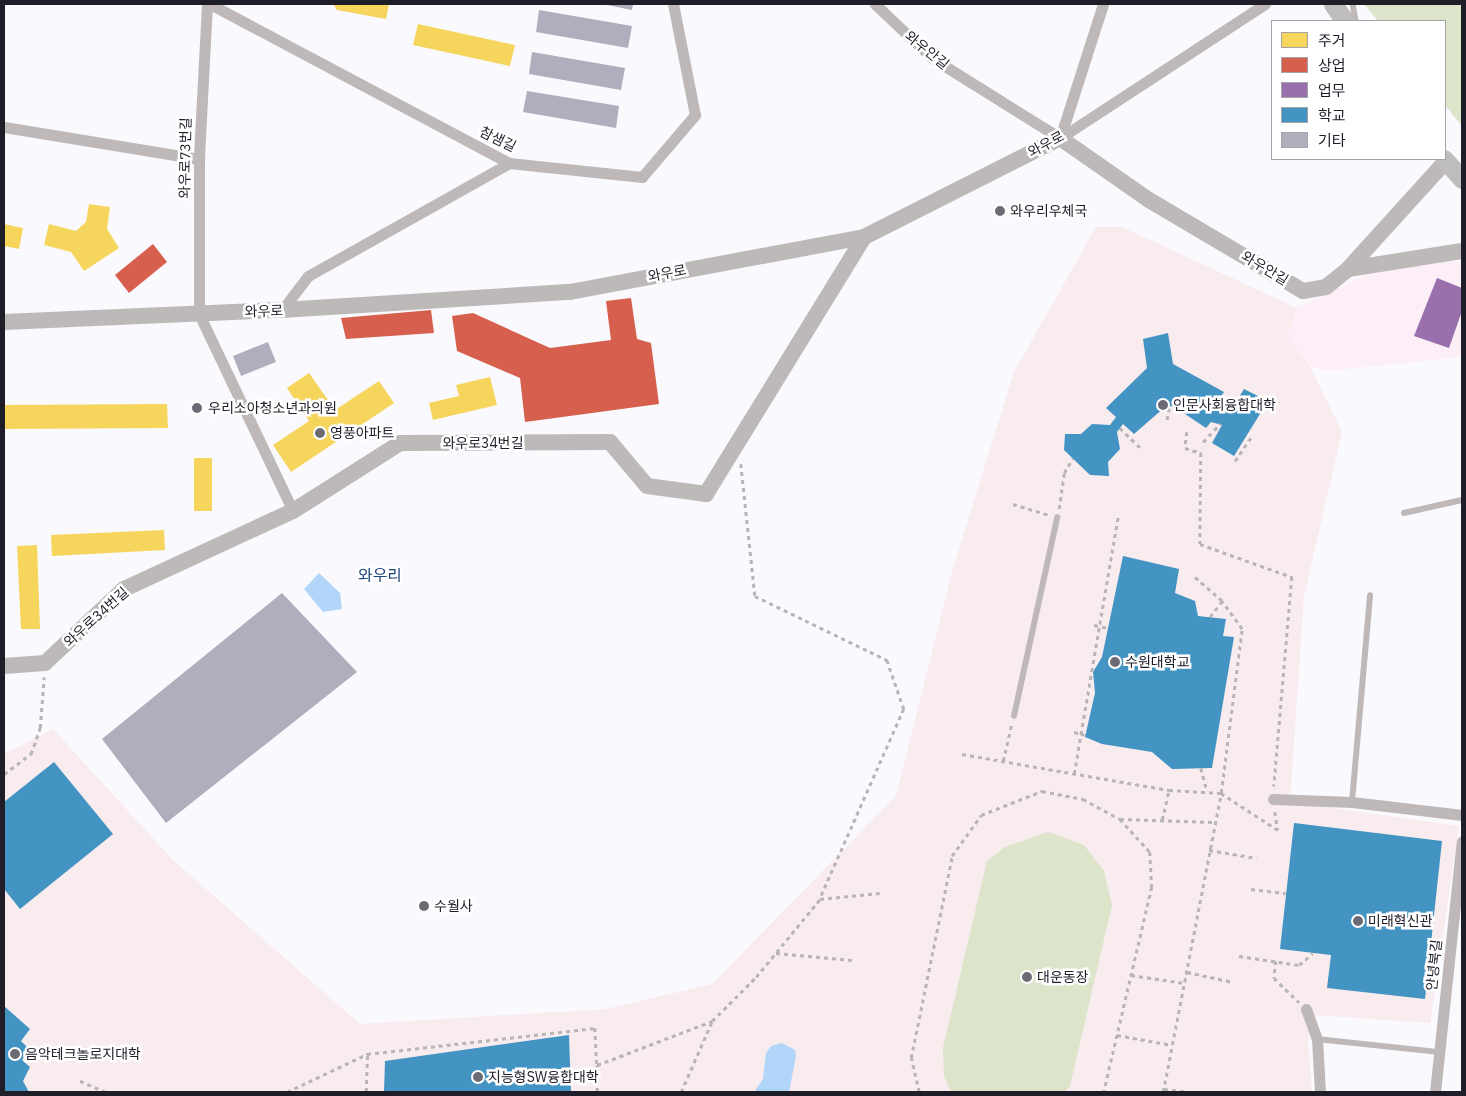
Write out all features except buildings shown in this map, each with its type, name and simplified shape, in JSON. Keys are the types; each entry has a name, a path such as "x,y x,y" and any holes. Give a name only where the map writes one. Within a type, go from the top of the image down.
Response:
{"main road":[{"path":"1333,4 1344,20"},
{"path":"1445,160 1462,179"}],"street":[{"name":"와우로73번길","path":"199,314 199,159 209,4"},
{"name":"참샘길","path":"209,4 509,163 642,177 695,115 673,4"},
{"name":"와우안길","path":"875,4 932,58 1060,138 1148,200 1303,291 1326,287 1348,269 1445,160"},
{"path":"1060,138 1104,4"},
{"name":"와우로","path":"4,322 282,310 570,292 864,236 1060,138 1265,4"},
{"path":"4,127 199,159"},
{"path":"282,310 308,276 509,163"},
{"name":"와우로34번길","path":"45,663 124,589 293,511 400,443 610,442 647,486 706,494 864,236"},
{"path":"1348,269 1462,251"},
{"path":"199,314 293,511"},
{"path":"4,666 45,663"},
{"path":"1273,798 1352,802 1462,815"},
{"name":"안녕북길","path":"1435,1092 1462,841"},
{"path":"1306,1009 1317,1039 1320,1092"}],"lane":[{"path":"1353,4 1356,20"},
{"path":"1404,513 1462,500"},
{"path":"1014,716 1058,518"},
{"path":"1352,802 1370,596"},
{"path":"1317,1039 1439,1052"}],"path":[{"path":"1167,420 1168,408"},
{"path":"1203,442 1220,424"},
{"path":"1120,428 1140,447"},
{"path":"962,754 1168,790 1221,793 1278,830 1273,798 1292,578 1200,544 1201,453 1185,448 1187,432"},
{"path":"1235,461 1253,434"},
{"path":"681,1092 712,1021 776,953 820,899 904,709 888,660 755,596 739,440"},
{"path":"1013,504 1058,518 1064,473 1072,458"},
{"path":"1074,774 1076,732 1100,626 1118,516"},
{"path":"1190,1092 1163,1090 1221,793 1242,629 1222,601 1194,578"},
{"path":"1210,617 1222,601"},
{"path":"1094,625 1108,628"},
{"path":"4,774 31,754 40,728 45,663"},
{"path":"1003,761 1014,716"},
{"path":"1076,732 1085,735"},
{"path":"1201,768 1207,792"},
{"path":"919,1092 911,1058 952,856 980,815 1042,790 1083,799 1120,819 1150,852 1152,887 1104,1092"},
{"path":"1162,821 1168,790"},
{"path":"1120,819 1214,822"},
{"path":"1209,850 1256,858"},
{"path":"1251,890 1286,893"},
{"path":"820,899 880,893"},
{"path":"776,953 852,960"},
{"path":"1240,956 1299,965 1313,953"},
{"path":"1276,961 1274,978 1306,1009"},
{"path":"1187,972 1233,982"},
{"path":"1131,975 1184,983"},
{"path":"597,1065 712,1021"},
{"path":"287,1092 368,1054 595,1028 597,1092"},
{"path":"1117,1035 1172,1046"},
{"path":"366,1092 368,1054"},
{"path":"80,1081 106,1092"}],"shaded area":[{"name":"수원대학교","path":"1096,227 1122,227 1297,308 1287,337 1310,366 1342,432 1304,596 1290,802 1459,826 1430,1023 1313,1015 1308,1039 1312,1092 4,1092 4,754 53,729 173,860 360,1024 606,1009 712,984 896,796 951,575 1014,372"},
{"path":"1456,261 1462,262 1462,357 1327,371 1310,366 1287,337 1297,308 1376,270"}],"green space":[{"path":"1364,4 1462,4 1462,126 1446,106 1446,20 1377,20"},
{"name":"대운동장","path":"1048,832 1084,845 1104,871 1112,905 1070,1086 1064,1092 951,1092 944,1076 943,1048 987,861 1005,847"}],"water":[{"path":"319,573 340,593 342,609 323,612 304,589"},
{"path":"782,1043 795,1050 796,1056 789,1092 754,1092 763,1079 766,1053 771,1046"}],"place":[{"name":"와우리우체국","path":"1000,211"},
{"name":"인문사회융합대학","path":"1163,405"},
{"name":"우리소아청소년과의원","path":"197,408"},
{"name":"영풍아파트","path":"320,433"},
{"name":"수원대학교","path":"1115,662"},
{"name":"수월사","path":"424,906"},
{"name":"미래혁신관","path":"1358,921"},
{"name":"대운동장","path":"1027,977"},
{"name":"음악테크놀로지대학","path":"15,1054"},
{"name":"지능형SW융합대학","path":"478,1077"}],"district":[{"name":"와우리","path":"380,575"}]}
